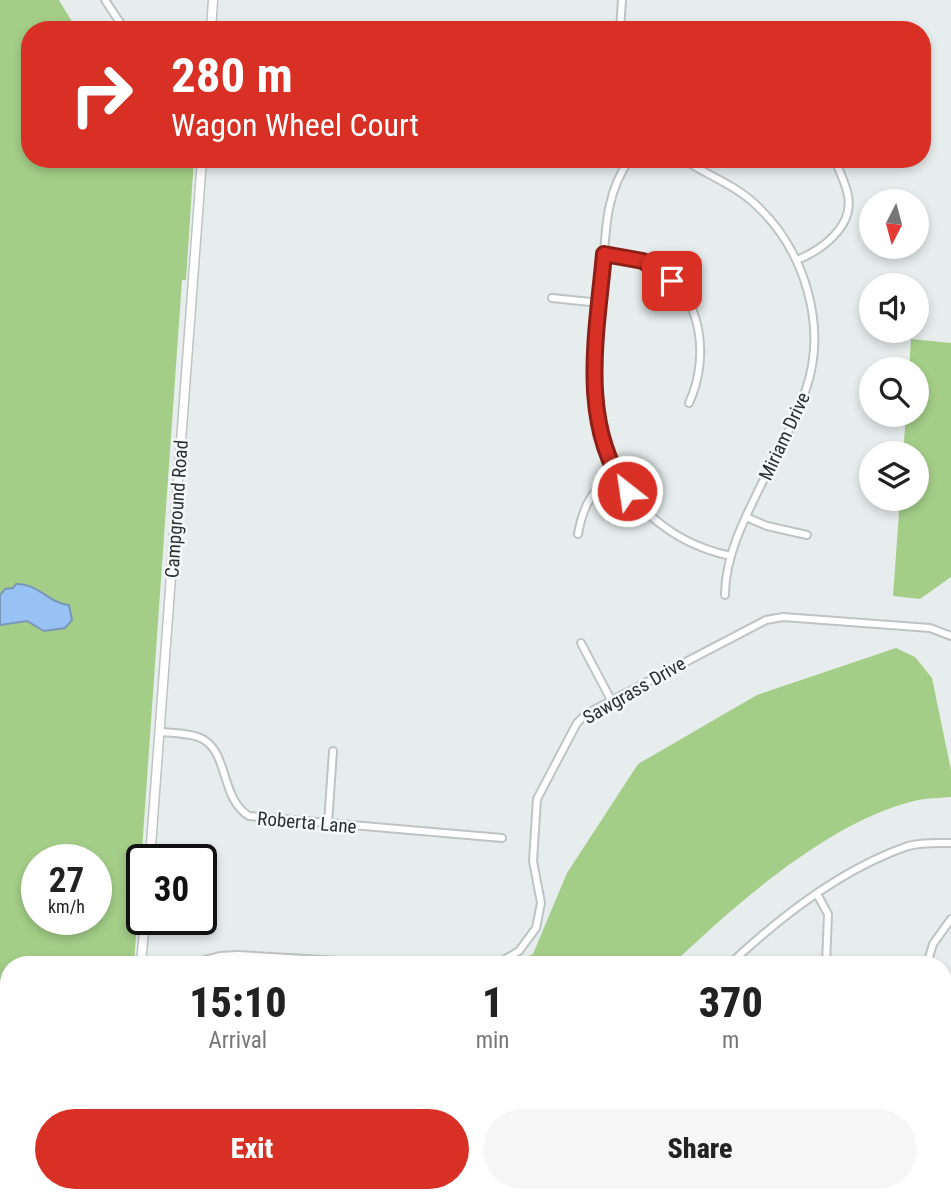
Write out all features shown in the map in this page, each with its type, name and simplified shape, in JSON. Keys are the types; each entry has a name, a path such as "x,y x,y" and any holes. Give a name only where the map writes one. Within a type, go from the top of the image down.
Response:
{"street":[{"path":"105,0 119,21"},
{"path":"212,21 213,0"},
{"path":"621,21 622,0"},
{"name":"Campground Road","path":"150,844 200,168"},
{"path":"625,168 614,185 606,216 595,408 599,429 615,473 642,509 659,523 701,548 731,556"},
{"name":"Miriam Drive","path":"699,168 732,186 754,203 777,228 797,260 813,315 814,344 809,377 793,421 746,517 731,556 725,595"},
{"path":"797,260 826,244 845,220 849,199 838,168"},
{"path":"604,254 643,261 658,270 683,293 691,306 701,340 702,363 689,403"},
{"path":"552,298 600,303"},
{"path":"578,534 592,493 615,473"},
{"path":"746,517 766,526 807,536"},
{"name":"Sawgrass Drive","path":"511,956 528,941 540,916 540,892 533,861 537,799 577,723 586,714 766,620 783,617 930,628 951,636"},
{"path":"582,643 611,700"},
{"name":"Roberta Lane","path":"160,732 198,737 210,744 221,763 233,803 249,816 502,838"},
{"path":"328,824 333,751"},
{"path":"738,956 767,929 842,876 909,846 951,843"},
{"path":"817,894 828,914 826,956"},
{"path":"929,956 933,944 951,919"},
{"path":"142,956 144,935"},
{"path":"220,956 254,956"}],"green space":[{"path":"0,0 59,0 72,21 21,21 21,168 193,168 186,280 182,280 142,844 126,844 126,935 136,935 135,956 0,956"},
{"path":"929,341 951,343 951,577 920,599 893,596 899,511 929,511 929,441 904,441 905,427 929,427 929,357 910,357 911,343 929,343"},
{"path":"896,648 915,657 932,678 951,770 951,797 919,800 882,811 849,827 785,868 725,916 682,956 529,956 533,954 567,873 638,764 757,695"}],"water":[{"path":"16,584 31,587 55,601 69,605 72,620 65,628 44,631 27,621 0,625 0,595 5,589 13,588"}],"route":[{"path":"627,491 606,452 595,408 604,254 643,261 672,281"}]}
